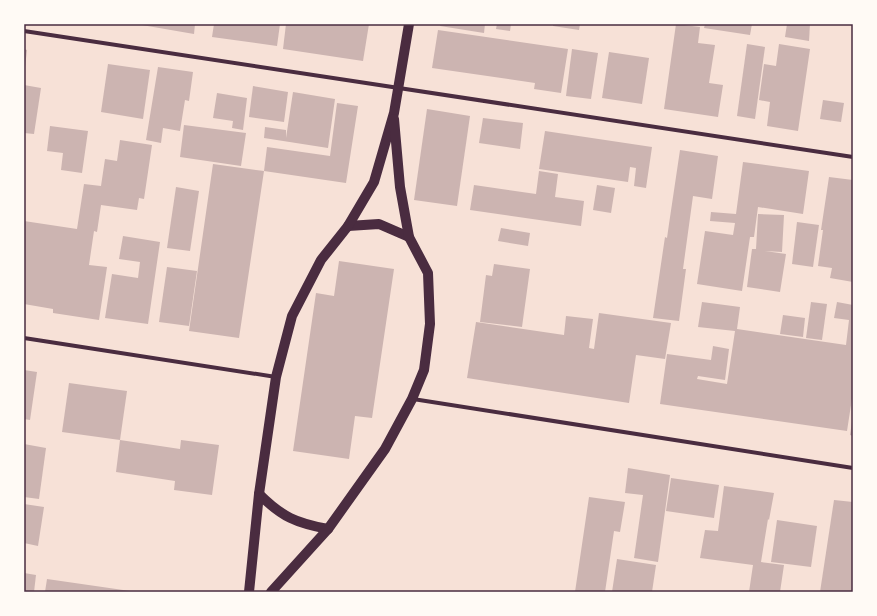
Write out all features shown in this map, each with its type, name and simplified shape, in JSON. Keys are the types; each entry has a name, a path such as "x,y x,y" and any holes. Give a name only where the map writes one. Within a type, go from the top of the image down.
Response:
{"main road":[{"path":"249,592 259,494 276,377 292,316 320,260 348,226 374,182 394,113 409,24"},
{"path":"271,592 328,529 385,449 412,399 424,370 430,324 428,273 409,237 400,187 394,113"},
{"path":"348,226 379,224 409,237"},
{"path":"259,494 279,512 291,520 305,525 328,529"}],"street":[{"path":"24,31 853,156"},
{"path":"24,338 276,377"},
{"path":"412,399 853,468"}],"building":[{"path":"136,24 195,24 194,34"},
{"path":"214,24 280,24 277,46 212,37"},
{"path":"286,24 369,24 363,61 283,49"},
{"path":"441,24 485,24 484,33 440,26"},
{"path":"497,24 511,24 510,31 496,29"},
{"path":"553,24 580,24 579,30 553,26"},
{"path":"676,24 700,27 698,43 715,45 709,83 723,85 718,117 664,109"},
{"path":"705,24 752,24 750,35 704,28"},
{"path":"787,24 810,24 809,41 785,37"},
{"path":"438,30 568,49 561,93 534,89 535,83 432,68"},
{"path":"747,44 765,47 755,119 737,116"},
{"path":"779,44 810,49 798,131 767,126 770,102 759,100 764,64 776,66"},
{"path":"24,49 27,50 25,67 24,67"},
{"path":"572,49 598,53 591,99 566,96"},
{"path":"609,52 649,58 642,104 602,98"},
{"path":"108,64 150,70 143,119 101,112"},
{"path":"158,67 193,72 189,101 185,100 180,131 163,128 161,143 146,140"},
{"path":"24,85 41,88 34,134 24,133"},
{"path":"253,86 288,92 284,122 249,117"},
{"path":"293,92 335,99 328,148 264,138 265,127 286,130 286,138"},
{"path":"217,93 247,98 243,130 232,128 233,121 213,118"},
{"path":"823,100 844,103 841,122 820,119"},
{"path":"337,103 358,106 346,183 264,171 267,147 330,156"},
{"path":"427,109 470,116 457,206 414,200"},
{"path":"483,118 523,123 520,149 479,143"},
{"path":"184,125 246,133 241,166 180,157"},
{"path":"50,126 88,131 82,173 61,170 63,153 47,151"},
{"path":"545,131 652,147 646,188 634,186 636,168 630,167 628,182 539,169"},
{"path":"120,140 152,145 144,199 139,198 137,210 101,205 97,232 94,231 89,265 107,267 99,320 53,313 53,309 24,304 24,221 77,229 84,184 101,186 105,159 117,161"},
{"path":"680,150 718,156 712,199 693,196 683,269 686,269 679,321 653,318"},
{"path":"743,162 809,171 803,214 758,207 754,237 750,237 742,291 697,284 705,231 733,235 735,223 710,221 711,212 736,214"},
{"path":"213,164 264,171 239,338 189,331"},
{"path":"539,171 558,174 555,197 584,201 581,226 470,210 474,185 536,194"},
{"path":"829,177 853,180 853,282 830,278 832,268 818,266 823,230 821,230"},
{"path":"597,185 615,188 611,213 593,210"},
{"path":"176,187 199,191 190,251 167,248"},
{"path":"758,214 784,215 782,252 765,251 786,254 780,292 747,287 752,249 756,249"},
{"path":"797,222 819,225 813,267 792,264"},
{"path":"501,228 530,233 528,246 498,241"},
{"path":"123,236 160,242 148,324 105,318 112,274 138,278 140,262 119,259"},
{"path":"339,261 394,269 372,418 355,416 349,459 293,451 316,293 334,296"},
{"path":"494,264 530,269 522,327 480,322 486,275 492,276"},
{"path":"167,267 197,271 189,326 159,322"},
{"path":"702,302 740,307 737,329 846,345 849,320 834,318 837,302 853,305 853,392 847,431 660,404 667,354 711,360 713,346 729,349 725,380 698,376 697,379 727,384 735,331 698,327"},
{"path":"811,302 827,304 822,340 806,338"},
{"path":"599,313 671,323 665,359 636,355 629,403 467,378 476,322 564,335 566,316 593,319 589,348 594,349"},
{"path":"783,315 805,318 803,337 780,334"},
{"path":"24,370 37,372 30,420 24,419"},
{"path":"69,383 127,391 120,440 62,432"},
{"path":"853,422 853,436 850,435"},
{"path":"120,440 180,449 181,440 219,445 212,495 174,490 175,481 116,472"},
{"path":"24,444 46,448 39,499 24,497"},
{"path":"628,468 670,475 658,562 634,558 643,495 625,493"},
{"path":"671,478 719,485 714,518 666,511"},
{"path":"724,486 774,493 761,562 784,565 780,592 749,592 753,565 700,558 705,530 718,531"},
{"path":"589,497 625,502 620,532 614,531 605,592 575,592"},
{"path":"834,500 853,502 853,592 820,592"},
{"path":"24,504 44,507 38,546 24,543"},
{"path":"777,520 817,526 811,567 771,562"},
{"path":"617,559 656,565 652,592 612,592"},
{"path":"24,573 36,575 34,592 24,592"},
{"path":"47,579 130,591 130,592 45,592"}]}
